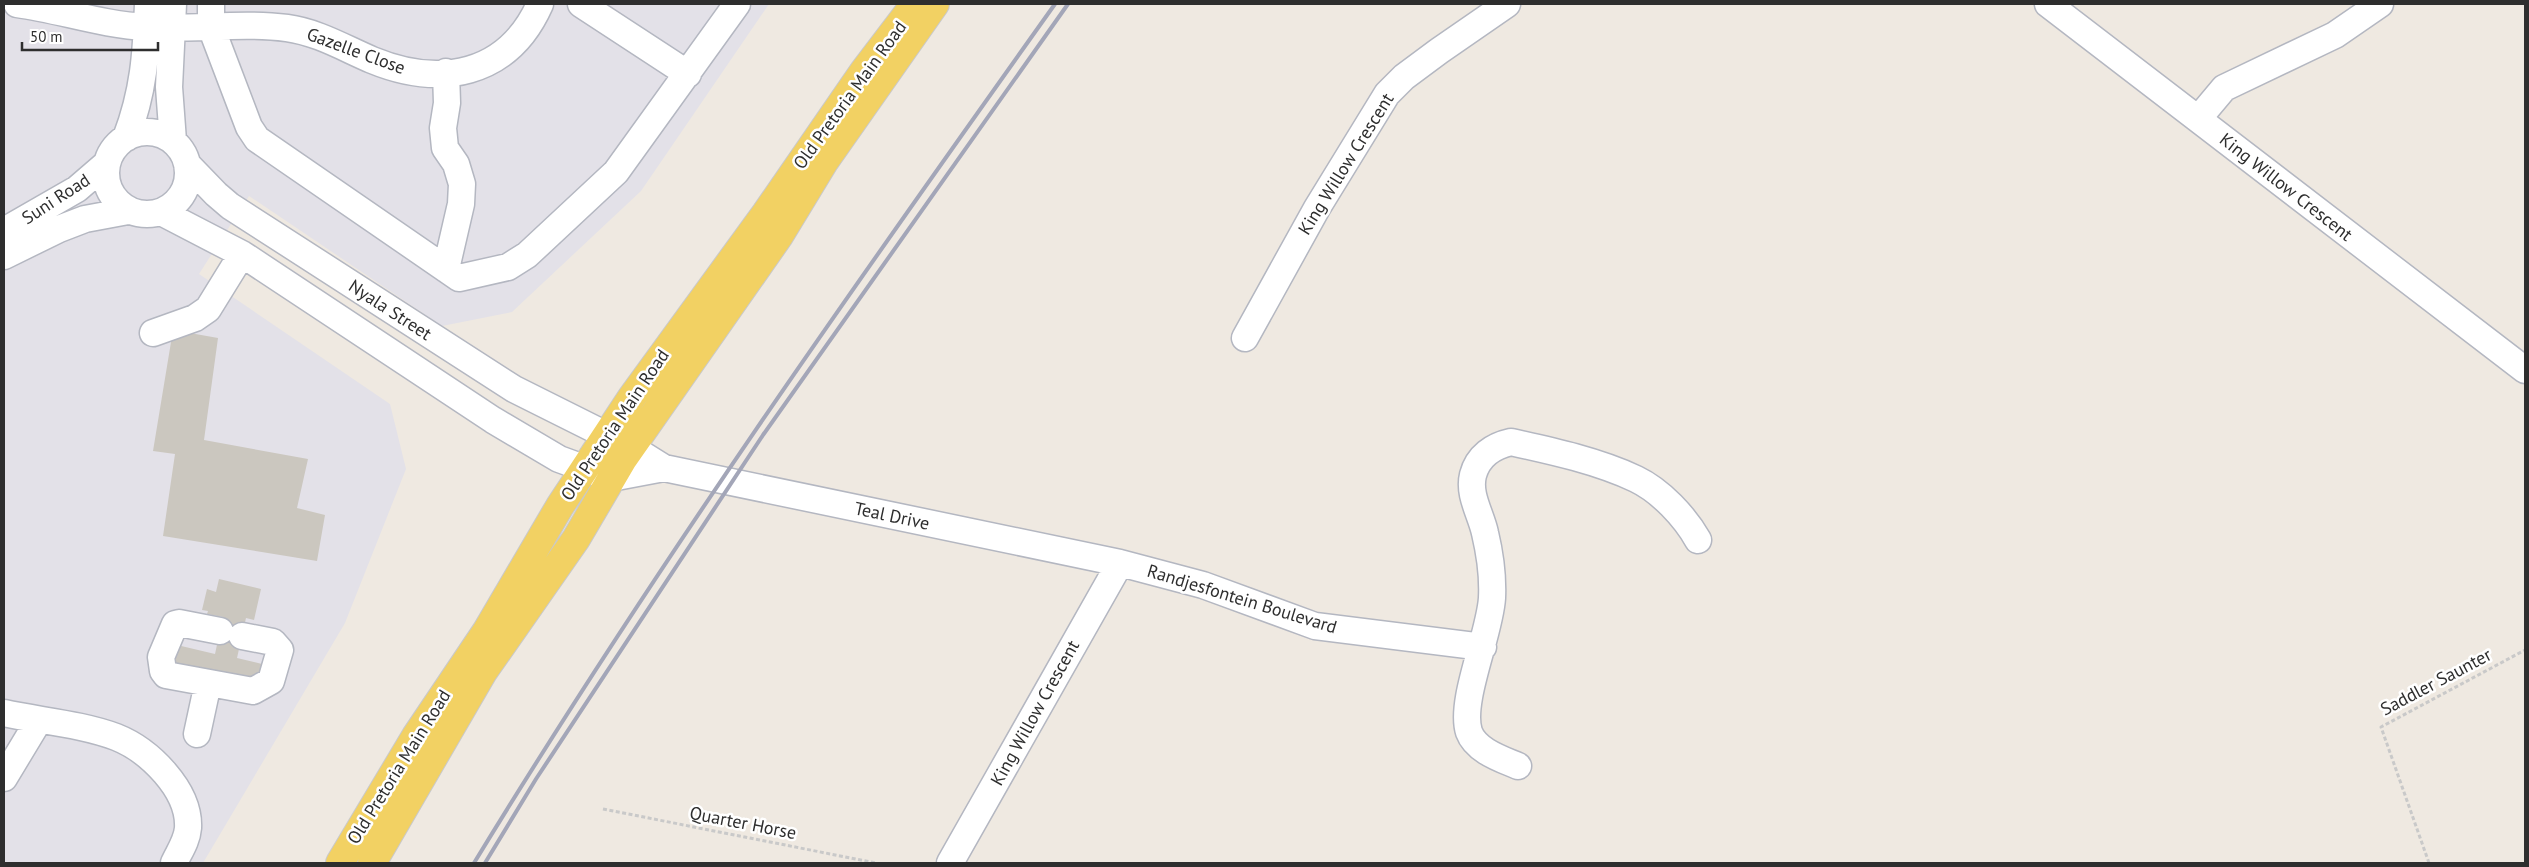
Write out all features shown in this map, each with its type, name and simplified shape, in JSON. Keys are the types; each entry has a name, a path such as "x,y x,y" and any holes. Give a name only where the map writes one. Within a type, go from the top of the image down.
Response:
{"main road":[{"name":"Old Pretoria Main Road","path":"372,863 483,672 576,539 598,474 607,435 864,71 916,4"},
{"name":"Old Pretoria Main Road","path":"340,863 416,736 486,632 560,506 632,448 717,322 779,236 824,162 935,4"}],"street":[{"name":"Gazelle Close","path":"17,4 102,23 148,16 173,16 217,19 302,31 373,60 414,72 446,72 483,66 513,46 540,4"},
{"path":"581,4 688,74"},
{"path":"217,19 249,127 257,139 459,278 508,267 527,254 616,172 737,4"},
{"name":"King Willow Crescent","path":"1245,338 1336,176 1387,94 1439,51 1507,4"},
{"name":"King Willow Crescent","path":"2048,4 2525,370"},
{"path":"2198,119 2224,88 2335,35 2380,4"},
{"path":"126,138 138,107 146,56 148,16"},
{"path":"173,16 169,87 173,142"},
{"path":"446,72 446,103 443,128 445,148 456,164 462,184 461,204 446,269"},
{"path":"148,132 161,135 173,142 182,152 187,164 188,177 185,190 178,201 161,212 141,214 128,211 118,203 110,192 106,178 106,164 112,151 126,138 134,134 148,132"},
{"name":"Suni Road","path":"4,230 77,189 106,164"},
{"name":"Nyala Street","path":"187,164 216,194 269,232 514,389 632,448"},
{"name":"Suni Road","path":"4,256 59,229 85,219 128,211"},
{"name":"Nyala Street","path":"161,212 242,254 494,420 560,459 598,474"},
{"path":"153,332 195,318 208,309 242,254"},
{"path":"1518,766 1492,755 1477,743 1469,733 1470,695 1491,610 1492,585 1485,532 1474,500 1472,480 1481,458 1500,445 1511,442 1591,463 1637,479 1659,494 1690,525 1698,540"},
{"name":"Teal Drive","path":"632,448 664,468"},
{"name":"Teal Drive","path":"598,474 664,468 1120,562"},
{"name":"King Willow Crescent","path":"950,863 1120,562"},
{"name":"Randjesfontein Boulevard","path":"1120,562 1203,585 1315,626 1483,646"},
{"path":"178,622 278,645 280,650 271,681 253,691 208,683 166,675 161,667 161,657 172,627 178,622"},
{"path":"197,734 208,683"},
{"path":"4,713 96,731 117,738 136,748 158,765 174,784 187,814 188,828 174,863"},
{"path":"4,778 39,720"}],"path":[{"name":"Saddler Saunter","path":"2429,863 2381,727 2525,650"},
{"name":"Quarter Horse","path":"603,809 876,863"}],"shaded area":[{"path":"4,4 769,4 641,191 512,312 442,326 249,196 199,274 390,404 406,469 345,623 203,863 4,863"}],"building":[{"path":"173,330 218,338 204,440 308,459 297,508 325,515 317,561 163,536 175,454 153,451"},
{"path":"219,579 261,589 254,620 246,618 237,658 262,664 257,685 172,666 177,645 215,654 223,617 207,614 208,611 202,610 207,589 216,592"}],"railway":[{"path":"474,863 542,753 684,536 830,322 1055,4"},
{"path":"485,863 536,779 763,435 1068,4"}]}
